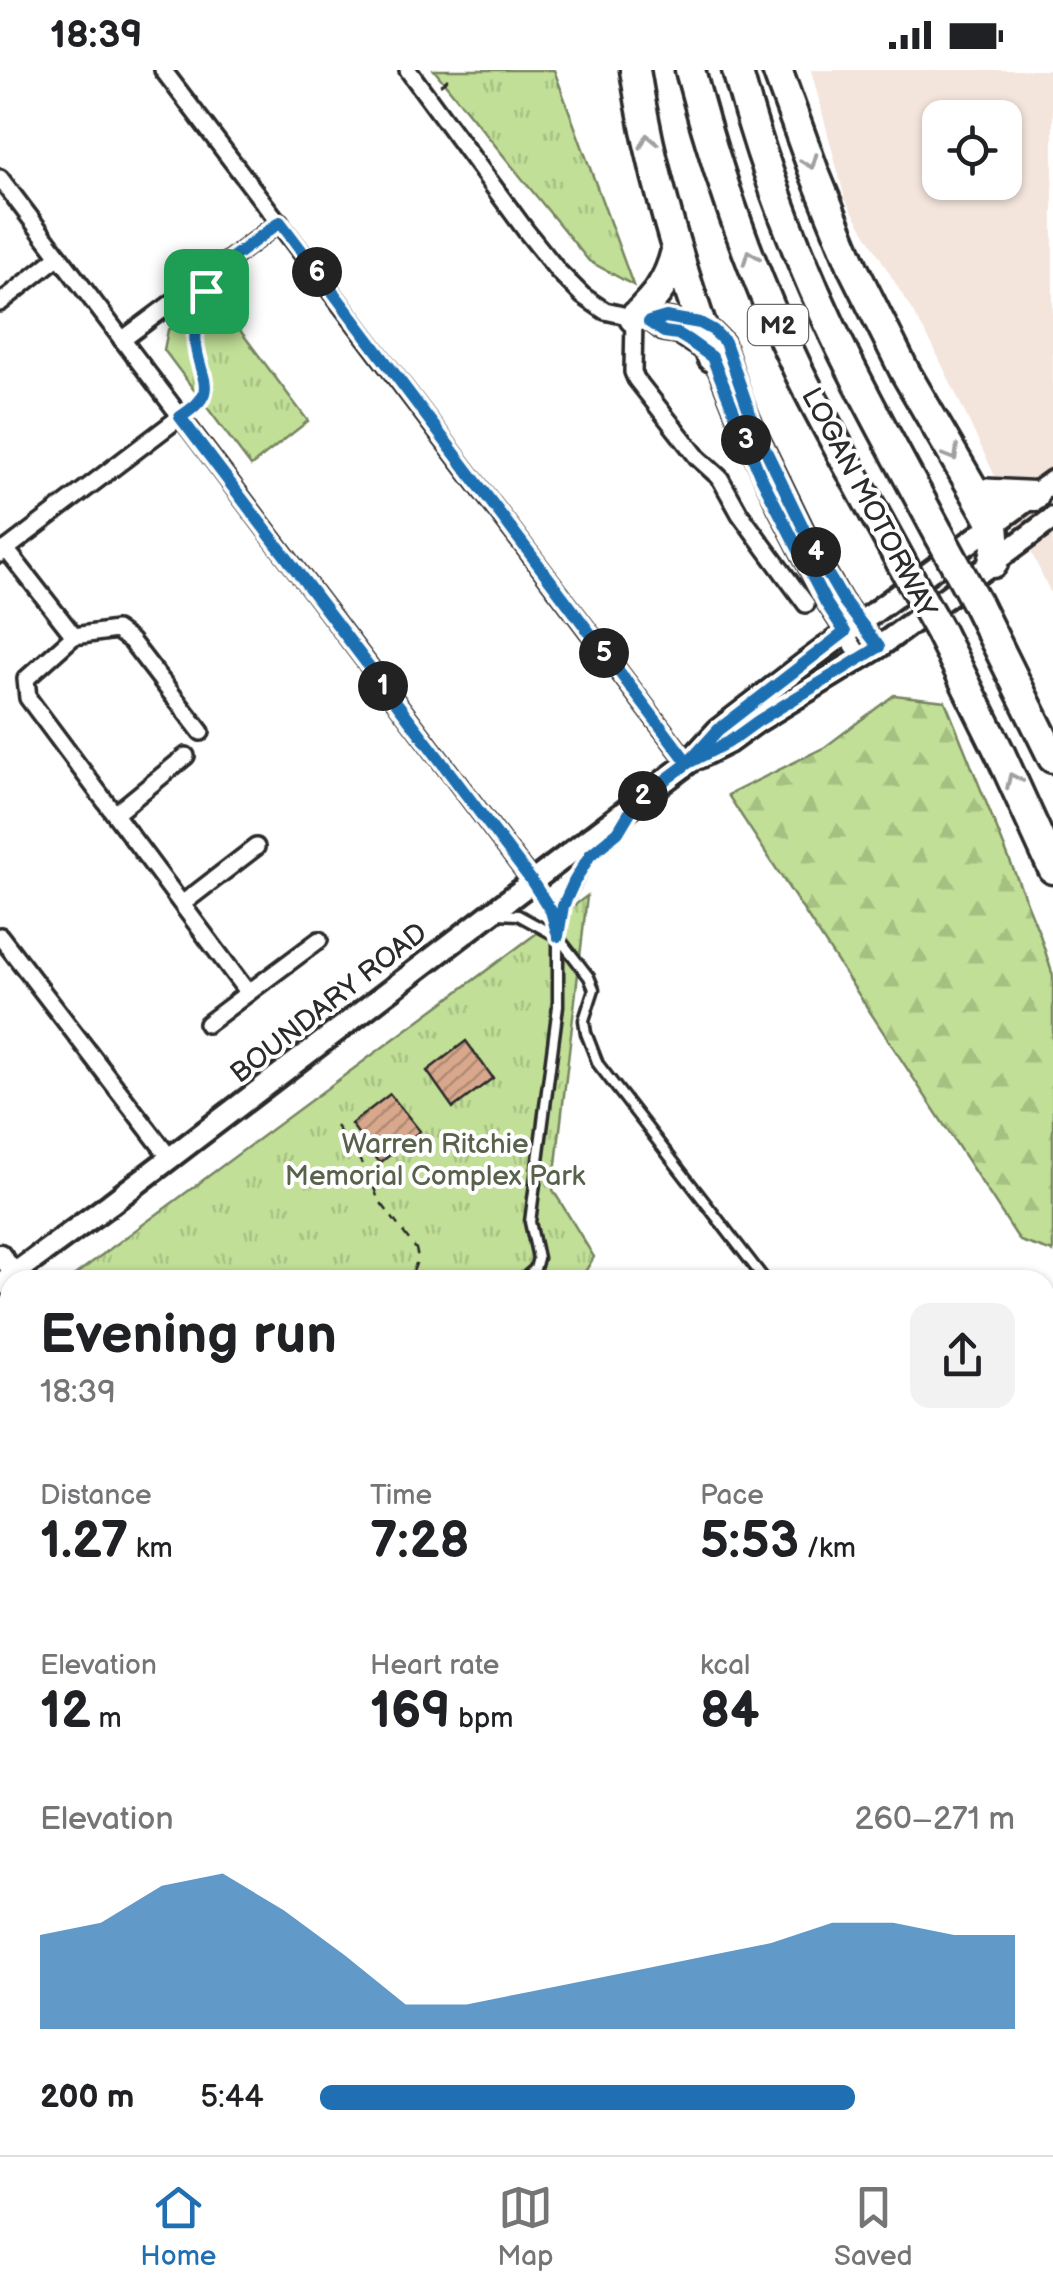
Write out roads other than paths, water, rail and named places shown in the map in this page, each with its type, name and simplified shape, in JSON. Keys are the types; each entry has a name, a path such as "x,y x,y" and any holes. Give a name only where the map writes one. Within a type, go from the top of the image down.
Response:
{"highway":[{"path":"635,70 655,172 676,251 712,357"},
{"name":"LOGAN MOTORWAY","path":"690,70 712,150 775,319 940,632 1053,869"},
{"name":"LOGAN MOTORWAY","path":"737,70 780,204 814,290 1053,758"},
{"path":"777,70 854,270 905,372 994,525 994,563"},
{"path":"641,320 666,281 676,251"},
{"path":"976,492 1044,488"}],"main road":[{"name":"BOUNDARY ROAD","path":"688,763 718,730 1044,488"},
{"name":"BOUNDARY ROAD","path":"28,1270 688,763 729,742 871,653 1053,518"}],"street":[{"path":"163,70 688,763"},
{"path":"408,70 558,271 594,305 678,334 712,357 760,475 826,603 852,627 871,653"},
{"path":"0,178 531,880"},
{"path":"122,340 280,222"},
{"path":"0,303 59,256"},
{"path":"641,320 666,317 700,323 719,336 729,349 755,428 816,554 843,600 852,627"},
{"path":"641,320 633,372 636,378 698,458 720,478 740,514 806,604"},
{"path":"74,636 3,552 180,417"},
{"path":"201,732 130,641 116,630 74,636 26,680 28,698 248,993"},
{"path":"114,814 186,756"},
{"path":"182,904 256,847"},
{"path":"0,936 170,1158"},
{"path":"207,1024 319,940"}],"lane":[{"path":"534,1270 538,1258 530,1222 558,1006 558,936 563,906 590,855 618,832 636,802"},
{"path":"531,880 551,911 558,936 594,989 584,1020 598,1064 757,1270"},
{"path":"488,914 518,914 558,936"}],"park label":[{"name":"Warren Ritchie Memorial Complex Park","path":"435,1159"}]}
